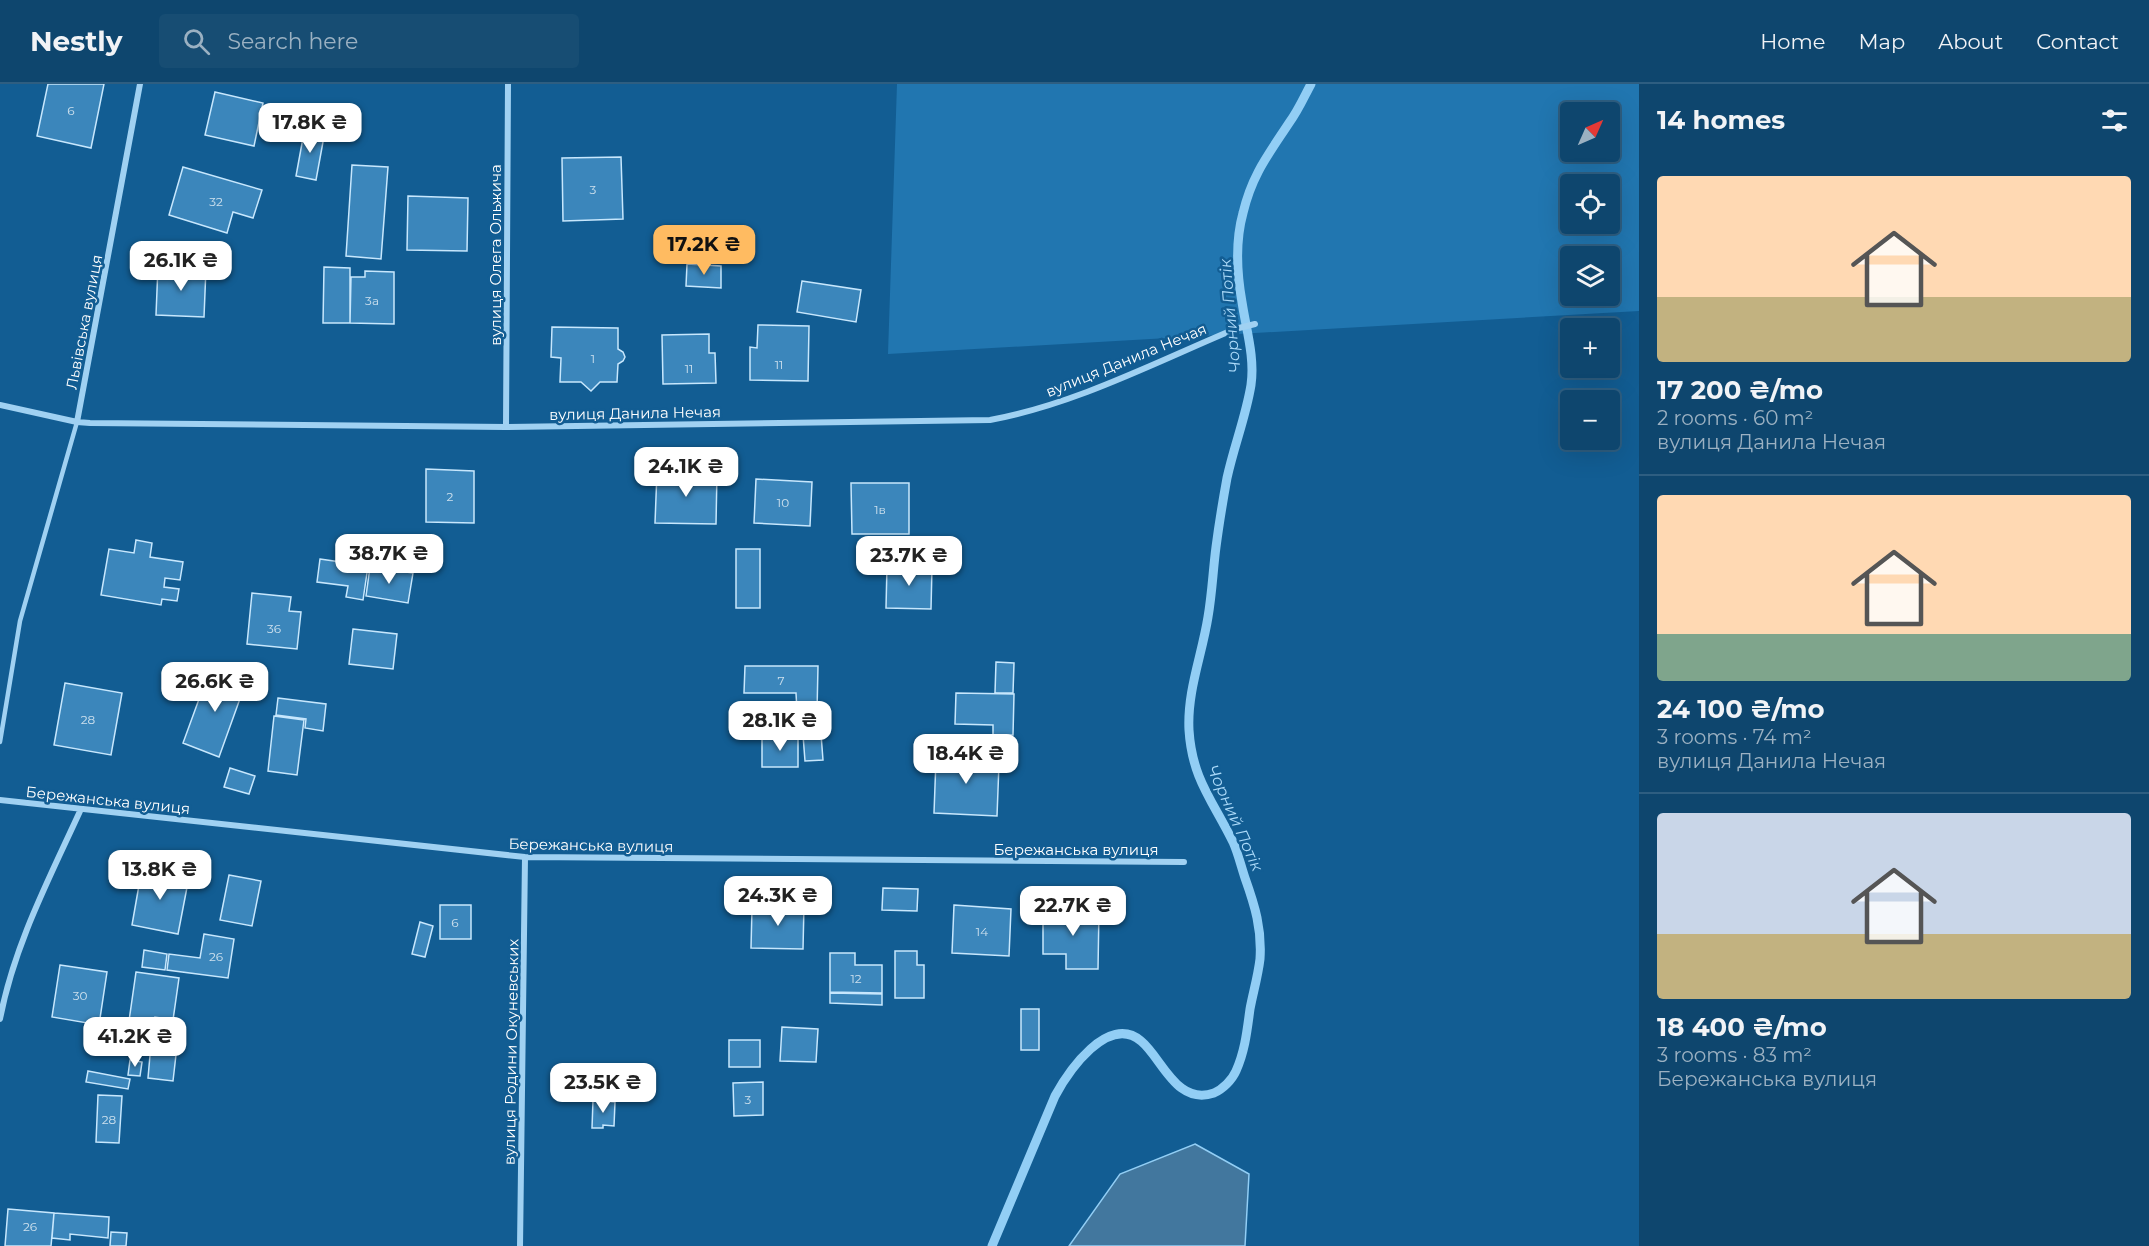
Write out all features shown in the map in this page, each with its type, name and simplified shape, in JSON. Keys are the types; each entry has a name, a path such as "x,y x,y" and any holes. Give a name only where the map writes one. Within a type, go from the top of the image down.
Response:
{"street":[{"name":"Львівська вулиця","path":"77,422 140,84"},
{"name":"вулиця Олега Ольжича","path":"506,427 508,84"},
{"name":"вулиця Данила Нечая","path":"0,405 77,422 506,427 990,420 1027,411 1090,390 1235,329 1255,324"},
{"name":"Бережанська вулиця","path":"0,800 525,858 1184,862"},
{"path":"0,1019 17,953 81,809"},
{"name":"вулиця Родини Окуневських","path":"520,1246 525,858"}],"lane":[{"path":"0,742 20,621 77,422"}],"shaded area":[{"path":"897,84 1639,84 1639,311 888,354"},
{"path":"1195,1144 1249,1174 1245,1246 1069,1246 1120,1174"}],"building":[{"path":"48,84 104,84 91,148 37,136"},
{"path":"215,92 263,103 254,146 205,135"},
{"path":"305,127 325,131 316,180 296,176"},
{"path":"621,157 623,219 563,221 562,158"},
{"path":"352,165 388,167 381,259 346,256"},
{"path":"183,167 262,190 253,218 233,212 227,233 169,215"},
{"path":"408,196 468,198 467,251 407,250"},
{"path":"687,264 721,266 721,288 686,286"},
{"path":"158,266 206,268 204,317 156,315"},
{"path":"324,267 350,268 350,323 323,323"},
{"path":"365,271 394,272 394,324 350,323 351,277 365,277"},
{"path":"802,281 861,290 856,322 797,312"},
{"path":"758,325 809,326 808,381 750,380 750,347 757,348"},
{"path":"552,327 618,328 618,349 625,357 618,364 617,382 600,382 591,391 581,382 560,382 561,358 551,357"},
{"path":"709,334 709,353 715,353 716,383 663,384 662,335"},
{"path":"426,469 474,471 474,523 426,522"},
{"path":"657,472 717,473 716,524 655,523"},
{"path":"756,479 812,482 810,526 754,523"},
{"path":"851,483 909,483 909,534 852,534"},
{"path":"136,540 152,543 150,557 183,562 180,580 165,578 164,587 179,589 177,601 162,599 161,605 101,595 109,549 134,553"},
{"path":"736,549 760,549 760,608 736,608"},
{"path":"320,559 368,566 363,600 346,597 348,586 317,582"},
{"path":"887,566 932,567 931,609 886,608"},
{"path":"370,567 413,573 408,603 366,596"},
{"path":"252,593 291,597 289,611 301,612 297,649 247,644"},
{"path":"353,629 397,634 393,669 349,664"},
{"path":"996,662 1014,663 1013,693 995,693"},
{"path":"745,666 818,666 817,712 797,711 796,693 744,693"},
{"path":"210,669 246,682 219,757 183,743"},
{"path":"65,683 122,693 111,755 54,745"},
{"path":"956,693 1014,694 1013,735 993,735 993,725 955,724"},
{"path":"278,698 326,704 323,731 305,728 306,719 276,715"},
{"path":"274,716 304,720 297,775 268,771"},
{"path":"821,734 823,760 805,761 803,735"},
{"path":"762,736 798,736 798,767 762,767"},
{"path":"942,750 979,752 978,763 999,764 997,816 934,813 936,759 941,759"},
{"path":"230,768 255,776 249,794 224,787"},
{"path":"142,868 189,877 178,934 132,925"},
{"path":"229,875 261,881 252,926 220,920"},
{"path":"883,888 918,889 917,911 882,910"},
{"path":"771,904 804,905 803,949 751,948 752,908 771,908"},
{"path":"440,905 471,905 471,939 440,939"},
{"path":"954,905 1011,909 1009,956 952,953"},
{"path":"1043,909 1099,910 1098,969 1066,969 1066,954 1043,954"},
{"path":"420,922 433,926 425,957 412,954"},
{"path":"204,934 234,939 228,978 167,970 169,954 200,958"},
{"path":"144,950 167,954 165,970 142,967"},
{"path":"895,951 917,951 917,965 924,965 924,998 895,998"},
{"path":"830,953 855,953 855,965 882,965 882,993 830,992"},
{"path":"60,965 107,972 99,1025 52,1017"},
{"path":"136,972 179,978 173,1020 155,1017 154,1025 129,1021"},
{"path":"830,993 882,994 882,1005 830,1003"},
{"path":"1021,1009 1039,1009 1039,1050 1021,1050"},
{"path":"782,1027 818,1029 816,1062 780,1061"},
{"path":"729,1040 760,1040 760,1067 729,1067"},
{"path":"151,1044 177,1046 173,1081 148,1078"},
{"path":"130,1060 142,1062 140,1076 128,1075"},
{"path":"88,1071 130,1079 128,1089 86,1082"},
{"path":"763,1082 763,1115 734,1116 733,1083"},
{"path":"98,1095 122,1096 119,1143 96,1142"},
{"path":"593,1100 615,1102 614,1126 603,1125 603,1128 592,1128"},
{"path":"8,1209 54,1213 51,1246 5,1246"},
{"path":"54,1213 109,1217 108,1238 70,1234 70,1240 52,1238"},
{"path":"111,1232 127,1233 126,1246 110,1246"}],"waterway":[{"name":"Чорний Потік","path":"992,1246 1055,1096 1069,1073 1091,1049 1115,1034 1128,1034 1141,1041 1149,1049 1180,1087 1190,1093 1201,1095 1214,1093 1227,1084 1242,1056 1260,959 1259,928 1235,846 1205,789 1194,762 1189,730 1190,701 1211,600 1217,538 1227,478 1251,385 1251,354 1238,269 1240,224 1256,176 1311,84"}]}
